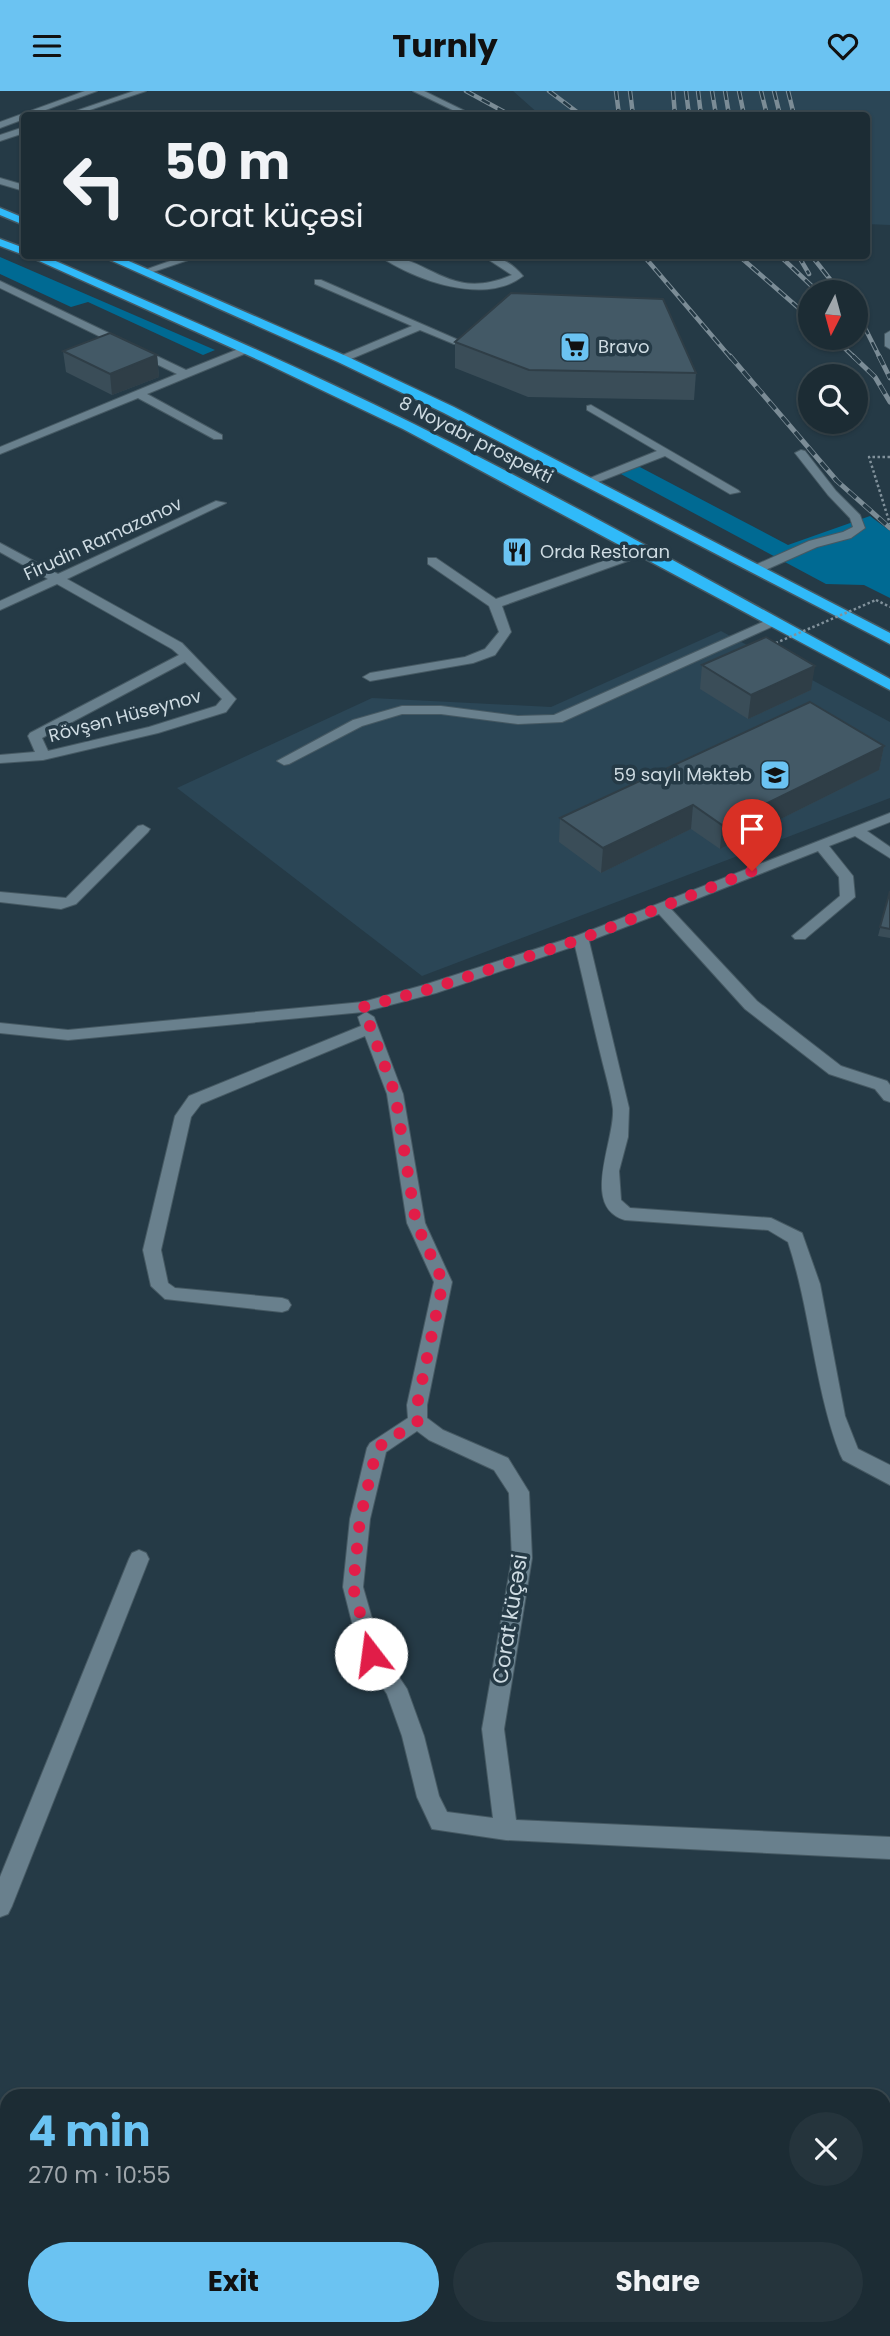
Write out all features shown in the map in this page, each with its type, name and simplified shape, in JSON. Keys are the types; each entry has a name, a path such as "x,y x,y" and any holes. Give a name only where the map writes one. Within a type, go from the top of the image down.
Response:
{"highway":[{"path":"0,211 21,221"},
{"path":"0,241 21,251"},
{"name":"8 Noyabr prospekti","path":"41,259 406,425 646,550 890,685"},
{"name":"8 Noyabr prospekti","path":"113,259 449,409 890,639"},
{"path":"245,350 284,334"}],"street":[{"path":"36,112 93,91"},
{"path":"77,112 142,91"},
{"path":"417,91 462,112"},
{"path":"0,125 21,117"},
{"path":"0,138 21,131"},
{"path":"0,181 21,187"},
{"path":"144,272 186,259"},
{"path":"391,259 447,283 471,289 485,289 518,275 494,259"},
{"path":"318,282 458,342"},
{"path":"0,284 187,375"},
{"path":"342,359 420,326"},
{"path":"890,334 890,346"},
{"path":"0,450 245,350"},
{"path":"139,394 218,437"},
{"path":"591,408 734,492"},
{"path":"589,482 664,452"},
{"path":"757,569 859,528 856,517 832,493 801,453"},
{"name":"Firudin Ramazanov","path":"0,606 220,503"},
{"name":"Rövşən Hüseynov","path":"0,547 177,646 229,699 221,709 153,730 43,755 0,759"},
{"path":"495,604 646,550"},
{"path":"370,677 468,660 490,652 505,632 495,604 432,561"},
{"path":"284,761 369,719 400,710 432,710 536,722 557,719 774,621"},
{"path":"43,755 35,736 187,656"},
{"path":"0,1028 68,1035 363,1007 430,989 581,939 890,817"},
{"path":"0,897 61,904 71,901 143,829"},
{"path":"856,831 890,854"},
{"path":"800,936 848,897 846,876 821,845"},
{"path":"660,906 751,1005 835,1070 881,1085 890,1097"},
{"path":"581,939 621,1108 620,1137 610,1171 612,1202 625,1214 771,1224 796,1238 811,1284 835,1416 850,1454 886,1472 890,1477"},
{"path":"363,1007 395,1094 416,1223 443,1282 417,1405 418,1421 377,1448 360,1519 353,1587 371,1654 396,1689 413,1736 428,1797 440,1822 506,1830 890,1848"},
{"path":"282,1305 171,1294 160,1286 152,1249 183,1116 195,1100 370,1028"},
{"name":"Corat küçəsi","path":"418,1421 436,1435 501,1464 519,1492 522,1558 493,1729 506,1830"},
{"path":"0,1906 139,1559"}],"path":[{"path":"889,522 869,457 890,457"},
{"path":"771,646 876,600 890,607"}],"shaded area":[{"path":"513,91 890,91 890,225 870,224 870,112 537,112"},
{"path":"0,257 215,350 203,355 88,302 71,307 0,274"},
{"path":"636,465 788,545 870,516 890,531 890,598 864,585 826,584 619,473"},
{"path":"721,631 890,722 890,798 422,976 177,788 372,698 551,707"}],"building":[{"path":"511,293 663,299 696,373 529,370 455,342"},
{"path":"110,333 157,355 110,374 63,351"},
{"path":"766,637 815,666 751,695 702,665"},
{"path":"810,702 884,746 722,825 693,805 603,848 560,818"},
{"path":"890,891 890,929 880,927"}],"railway":[{"path":"466,91 504,112"},
{"path":"549,91 577,112"},
{"path":"616,91 619,112"},
{"path":"630,91 633,112"},
{"path":"673,91 675,112"},
{"path":"686,91 689,112"},
{"path":"698,91 701,112"},
{"path":"712,91 716,112"},
{"path":"725,91 728,112"},
{"path":"739,91 743,112"},
{"path":"761,91 766,112"},
{"path":"774,91 779,112"},
{"path":"788,91 793,112"},
{"path":"646,259 731,358"},
{"path":"743,259 798,308"},
{"path":"783,259 805,280"},
{"path":"800,259 809,274"},
{"path":"814,259 831,280"},
{"path":"868,334 890,378"},
{"path":"847,350 855,358"},
{"path":"730,356 837,481 890,528"},
{"path":"853,356 875,377 890,402"}],"place":[{"name":"Bravo","path":"575,347"},
{"name":"Orda Restoran","path":"517,552"},
{"name":"59 saylı Məktəb","path":"775,775"}],"route":[{"path":"371,1654 353,1587 360,1519 377,1448 418,1421 417,1405 443,1282 416,1223 395,1094 363,1007 430,989 581,939 752,871"}]}
